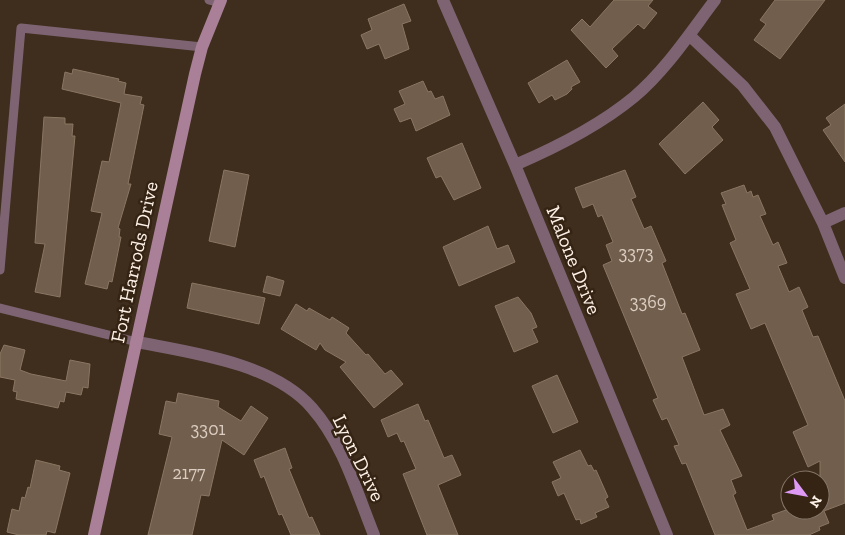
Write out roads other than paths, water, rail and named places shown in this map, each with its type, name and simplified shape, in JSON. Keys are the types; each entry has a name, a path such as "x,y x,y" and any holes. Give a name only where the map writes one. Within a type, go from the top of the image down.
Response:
{"street":[{"name":"Malone Drive","path":"443,0 515,164 667,535"},
{"path":"515,164 548,151 611,114 654,78 715,0"},
{"name":"Fort Harrods Drive","path":"94,535 202,47 217,1"},
{"path":"689,35 743,86 775,127 823,223 845,278"},
{"path":"823,223 845,213"},
{"name":"Lyon Drive","path":"136,342 238,364 267,375 312,407 328,429 374,535"}],"lane":[{"path":"0,270 21,28 202,47"},
{"path":"0,308 136,342"}]}
